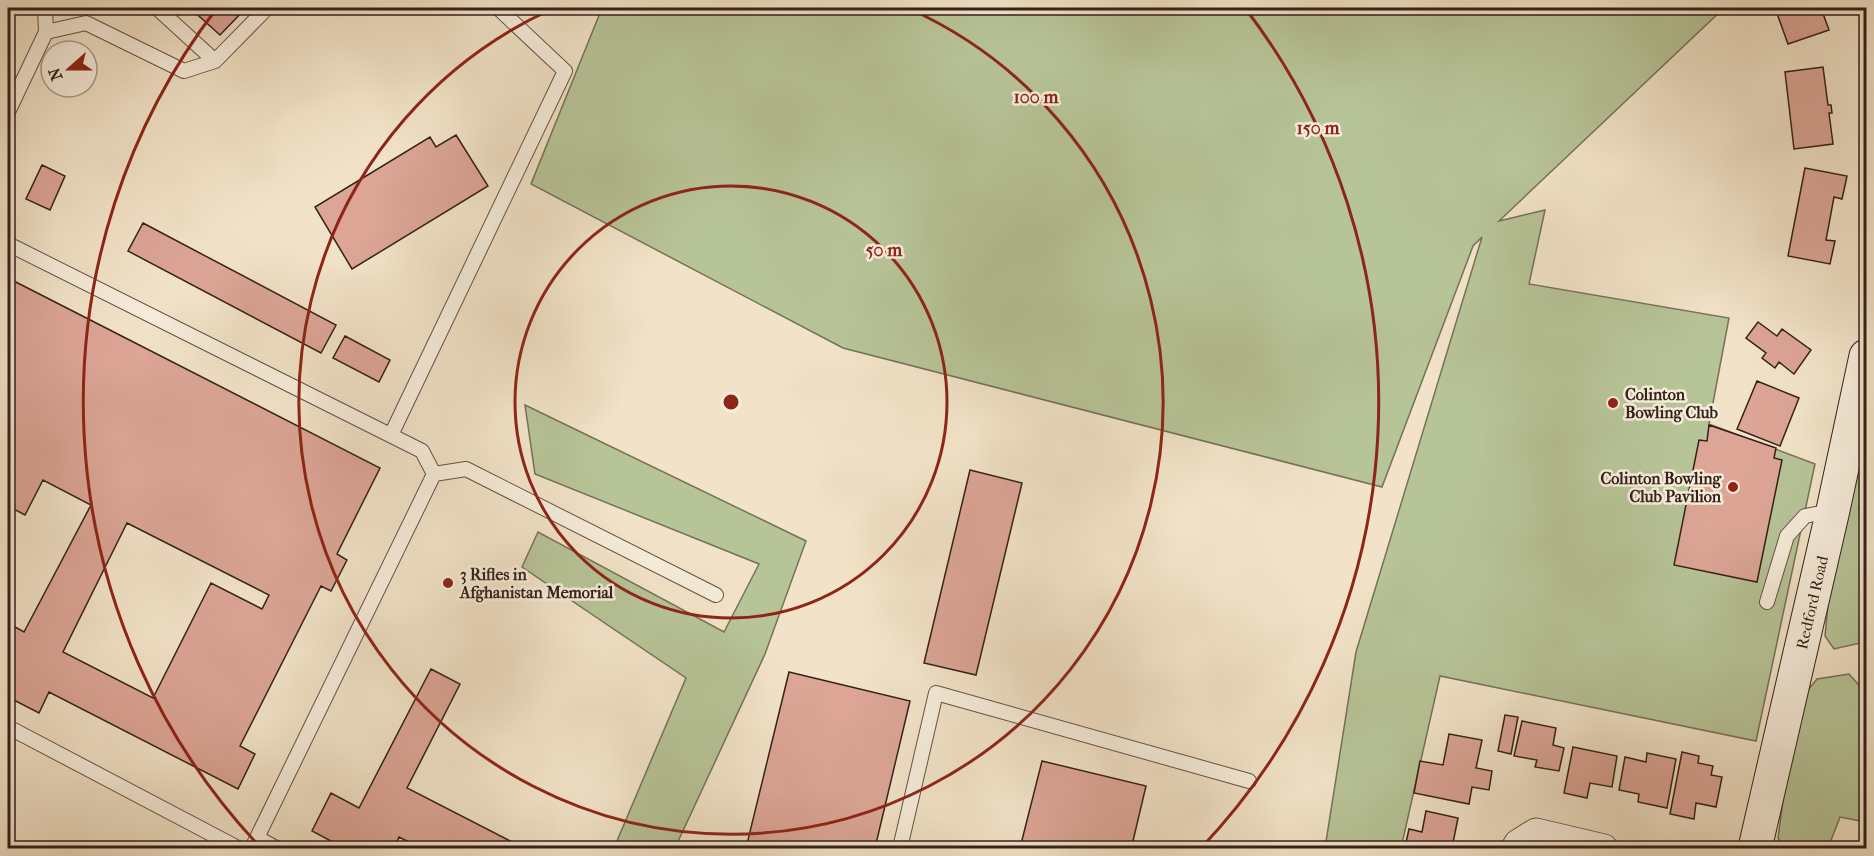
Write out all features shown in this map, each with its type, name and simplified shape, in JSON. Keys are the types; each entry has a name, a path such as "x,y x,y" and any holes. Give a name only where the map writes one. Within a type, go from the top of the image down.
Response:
{"main road":[{"name":"Redford Road","path":"1755,849 1866,356"}],"street":[{"path":"1515,849 1518,843 1536,832 1604,849"}],"lane":[{"path":"8,112 46,32 45,8"},
{"path":"157,8 215,62"},
{"path":"46,32 86,22 184,71 215,62 267,8"},
{"path":"391,435 565,71 498,8"},
{"path":"8,244 422,451 434,474"},
{"path":"434,474 466,469 716,595"},
{"path":"276,849 255,843 434,474"},
{"path":"1767,602 1787,536 1805,516 1833,510"},
{"path":"900,849 936,693 1249,781"},
{"path":"8,727 238,849"}],"path":[{"path":"1844,843 1866,845"}],"green space":[{"path":"602,8 1724,8 1499,221 1545,210 1529,284 1729,318 1709,424 1815,464 1756,741 1440,676 1401,848 1325,848 1356,652 1482,237 1473,246 1382,487 843,348 531,184"},
{"path":"525,405 806,541 765,654 675,848 614,848 686,678 522,567 538,532 724,632 759,564 535,474"},
{"path":"1854,474 1866,474 1866,637 1865,642 1834,649 1825,636 1831,573"},
{"path":"1849,674 1866,693 1866,822 1840,817 1828,848 1784,848 1778,838 1796,705 1817,679"}],"building":[{"path":"190,8 246,8 220,35"},
{"path":"1775,8 1811,8 1813,11 1821,8 1829,30 1788,44"},
{"path":"1823,67 1828,105 1831,105 1832,113 1829,113 1833,144 1794,149 1785,72"},
{"path":"456,135 488,186 352,269 315,207 430,137 436,147"},
{"path":"42,165 65,176 50,210 26,199"},
{"path":"1805,168 1847,176 1842,199 1834,197 1826,240 1835,241 1830,264 1788,256"},
{"path":"143,223 336,325 321,353 128,251"},
{"path":"8,278 380,468 337,554 347,560 331,591 321,586 240,746 255,754 238,789 49,692 39,713 8,697 8,623 24,632 91,505 43,480 25,515 8,506","holes":["127,523 269,595 262,609 211,583 153,698 63,652"]},
{"path":"1758,322 1777,336 1782,329 1811,350 1794,374 1779,362 1775,368 1762,358 1766,353 1746,338"},
{"path":"345,336 390,360 379,382 333,358"},
{"path":"1757,381 1799,398 1780,446 1737,429"},
{"name":"Colinton Bowling Club Pavilion","path":"1709,425 1776,448 1774,458 1782,460 1757,582 1674,565 1699,440 1707,441"},
{"path":"970,470 1022,483 976,675 924,663"},
{"path":"1864,483 1866,483 1866,510 1859,509"},
{"path":"431,669 460,684 407,788 524,848 421,848 399,837 394,848 344,848 312,831 331,793 359,808"},
{"path":"789,672 910,701 875,848 746,848"},
{"path":"1505,715 1518,717 1511,754 1498,751"},
{"path":"1522,721 1556,728 1553,745 1564,748 1559,771 1535,767 1537,760 1514,756"},
{"path":"1449,734 1482,740 1476,768 1492,771 1489,790 1472,787 1469,804 1414,793 1420,761 1443,765"},
{"path":"1573,747 1617,756 1612,787 1590,783 1587,798 1564,793"},
{"path":"1682,752 1699,756 1698,763 1713,766 1711,775 1722,777 1716,807 1696,803 1694,819 1670,814"},
{"path":"1647,753 1676,759 1667,808 1638,802 1639,794 1619,790 1625,757 1646,762"},
{"path":"1042,761 1146,786 1133,841 1164,848 1020,848"},
{"path":"1426,811 1458,818 1452,848 1405,847 1409,829 1422,832"}],"place":[{"name":"Colinton Bowling Club","path":"1613,403"},
{"name":"Colinton Bowling Club Pavilion","path":"1733,487"},
{"name":"3 Rifles in Afghanistan Memorial","path":"448,583"}]}
